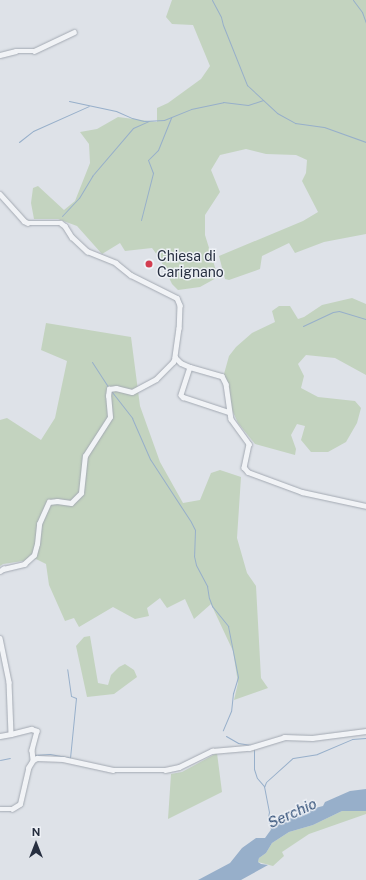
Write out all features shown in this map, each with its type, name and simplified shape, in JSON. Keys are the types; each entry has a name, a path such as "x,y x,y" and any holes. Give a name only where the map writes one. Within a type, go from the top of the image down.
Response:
{"street":[{"path":"0,55 16,51 34,52 74,32"},
{"path":"0,194 24,221 28,223 61,223 65,226 72,238 87,251 116,263 131,275 177,298 180,305 175,357 173,362 156,379 132,392 116,388 109,389 108,396 110,417 85,456 81,493 71,503 57,501 49,502 39,524 37,544 34,555 24,564 3,569 0,572"},
{"path":"175,357 181,363 190,367 222,376 226,384 229,412 235,425 249,444 244,467 248,472 302,492 366,506"},
{"path":"190,367 181,395 183,397 229,412"},
{"path":"0,638 9,682 11,734"},
{"path":"0,736 32,729 36,731 32,750 33,760"},
{"path":"0,809 12,809 20,804 28,768 33,760 40,757 55,758 113,770 165,770 179,767 202,755 221,749 249,748 284,737 312,738 366,731"}],"green space":[{"path":"172,0 366,0 366,234 324,242 295,253 289,243 262,256 260,269 229,280 225,279 219,256 303,221 318,212 302,181 306,173 307,160 296,155 266,154 246,149 220,155 211,170 220,192 205,215 205,235 218,277 200,287 178,290 172,284 160,259 152,248 125,251 120,243 102,254 77,226 58,219 34,219 31,203 33,188 38,186 64,210 75,201 90,163 89,144 80,132 97,129 118,117 157,122 157,108 168,103 201,79 210,66 193,25 172,24 166,17"},
{"path":"352,298 366,304 366,375 335,358 306,355 298,364 304,376 301,388 318,397 355,401 361,408 357,423 346,442 328,452 311,452 301,440 305,426 297,424 291,435 296,449 295,455 255,444 238,423 232,410 229,386 224,374 229,356 236,347 252,333 275,322 272,311 279,306 290,306 298,319 304,317 322,305"},
{"path":"46,323 131,337 140,406 160,462 183,503 200,500 211,473 220,470 241,477 237,538 247,573 256,586 261,678 268,688 234,700 238,683 233,651 211,604 194,619 185,599 167,608 160,598 147,608 149,616 135,619 113,607 79,627 74,618 65,621 49,585 46,564 36,559 3,564 0,566 0,420 7,418 41,440 55,418 67,361 41,350"},
{"path":"90,636 98,683 108,685 111,675 119,667 125,664 134,670 137,677 114,694 87,697 76,646 84,637"},
{"path":"217,753 222,792 168,819 171,774 182,772"},
{"path":"342,811 366,811 366,814 309,834 282,852 284,856 273,866 258,862 259,858 266,853 272,843 289,832 313,825"}],"water":[{"name":"Serchio","path":"366,789 366,811 342,811 313,825 289,832 272,843 266,853 259,858 258,862 268,865 241,880 198,880 230,863 242,848 256,838 265,838 275,824 291,818 296,813 323,806 325,802 350,791"}],"waterway":[{"path":"212,0 221,17 247,85 277,113 295,123 324,127 366,142"},
{"path":"353,0 362,12 366,23"},
{"path":"366,24 366,30"},
{"path":"69,101 116,111 132,118 144,121 164,120 191,109 223,102 248,105 263,100"},
{"path":"19,142 33,131 89,106"},
{"path":"141,220 153,173 148,160 158,150 171,118"},
{"path":"62,216 79,198 92,176 133,128 149,121"},
{"path":"303,326 333,312 339,311 366,319"},
{"path":"92,362 109,388"},
{"path":"112,392 132,418 150,459 195,530 194,556 196,565 207,586 212,606 228,626 238,677 233,693 231,711 223,730"},
{"path":"34,755 50,754 70,758 76,698 71,696 67,669"},
{"path":"226,736 238,743 251,745"},
{"path":"271,829 264,787 266,782 293,758 317,754 352,739 366,738"},
{"path":"254,749 254,769 257,778 264,786"},
{"path":"0,760 10,758"}],"place":[{"name":"Chiesa di Carignano","path":"149,264"}]}
